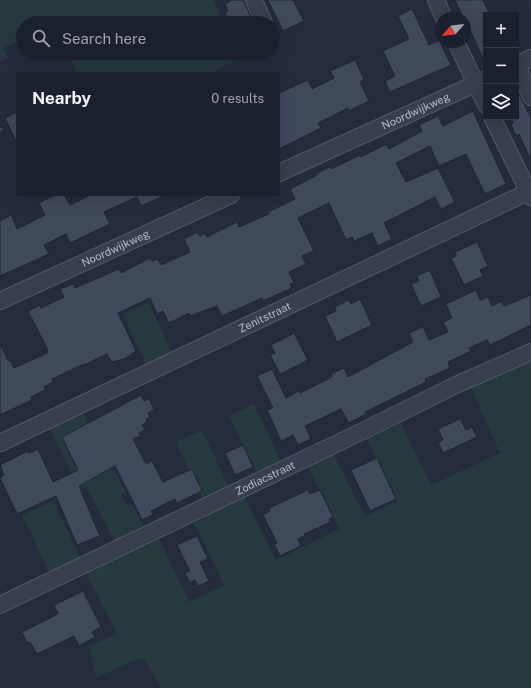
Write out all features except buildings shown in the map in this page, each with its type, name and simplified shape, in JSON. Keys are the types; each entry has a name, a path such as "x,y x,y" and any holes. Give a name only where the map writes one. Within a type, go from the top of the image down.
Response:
{"street":[{"path":"254,0 261,16"},
{"path":"436,0 441,12"},
{"path":"460,48 481,81"},
{"path":"521,63 531,97"},
{"name":"Noordwijkweg","path":"280,173 481,81"},
{"path":"493,120 530,195"},
{"name":"Zenitstraat","path":"0,443 530,195"},
{"name":"Noordwijkweg","path":"0,300 229,196"},
{"name":"Zodiacstraat","path":"0,604 458,384 531,352"}],"green space":[{"path":"0,0 213,0 221,16 16,16 16,43 3,48 8,58 0,62"},
{"path":"71,60 237,60 212,72 77,72"},
{"path":"149,302 173,355 147,367 123,314"},
{"path":"531,358 531,688 162,688 142,657 96,678 89,646 117,634 84,569 157,534 189,602 224,585 192,519 243,494 276,560 339,529 306,463 332,451 365,517 396,501 365,435 399,419 431,485 500,453 470,386"},
{"path":"254,404 283,465 259,477 229,416"},
{"path":"81,407 112,472 115,471 126,493 121,495 127,506 132,504 145,530 116,544 87,487 80,490 47,424"},
{"path":"202,430 229,487 203,500 176,442"},
{"path":"53,501 82,561 51,576 22,515"}]}
